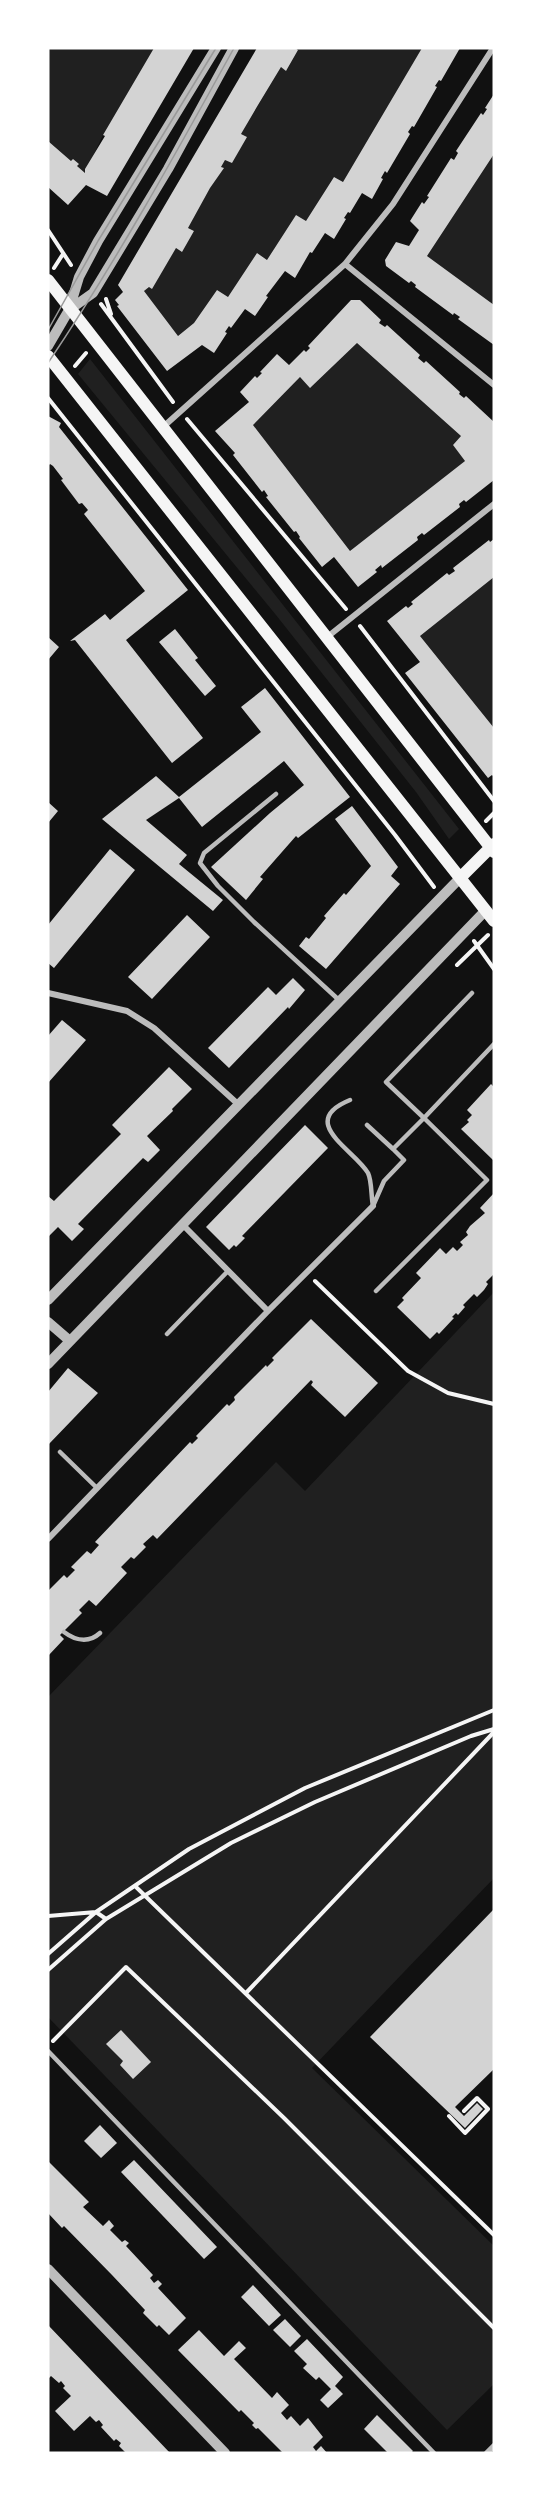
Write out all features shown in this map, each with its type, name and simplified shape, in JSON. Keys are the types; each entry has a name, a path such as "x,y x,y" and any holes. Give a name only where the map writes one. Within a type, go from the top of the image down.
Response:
{"main road":[{"path":"48,280 69,310 493,848 460,878"},
{"path":"48,356 460,878 490,906 494,921"}],"street":[{"path":"48,346 69,310 79,277 98,241 216,48"},
{"path":"69,310 93,293 168,169 234,48"},
{"path":"162,428 345,264 393,204 494,48"},
{"path":"345,264 494,385"},
{"path":"326,638 494,504"},
{"path":"48,1300 460,878"},
{"path":"48,1364 490,906"},
{"path":"48,993 127,1011 154,1028 239,1105"},
{"path":"48,1539 306,1272 373,1206"},
{"path":"183,1225 268,1311"},
{"path":"48,1322 70,1341"},
{"path":"48,2269 225,2453"},
{"path":"487,2453 494,2446"}],"lane":[{"path":"276,794 204,853 200,863 254,922 340,1001"},
{"path":"376,1291 487,1180 386,1082 472,993"},
{"path":"393,1149 494,1044"},
{"path":"350,1100 337,1106 330,1113 330,1128 333,1138 369,1174 373,1206"},
{"path":"368,1125 404,1160 384,1180 373,1206"},
{"path":"167,1334 228,1271"},
{"path":"60,1452 97,1488"},
{"path":"64,1632 75,1639 82,1640 90,1640 100,1633"},
{"path":"48,2051 434,2453"}],"path":[{"path":"48,230 63,254"},
{"path":"441,897 395,834 50,400 112,318 181,412 353,616 494,801"},
{"path":"282,545 288,540"},
{"path":"466,929 494,969"},
{"path":"306,1272 408,1371 448,1393 494,1404"},
{"path":"48,1954 96,1912 189,1849 305,1788 493,1711 494,1718"},
{"path":"48,1970 106,1919 146,1897 231,1843 315,1802 471,1736 494,1731"},
{"path":"246,1993 494,1731"},
{"path":"135,1886 494,2235"},
{"path":"48,1916 96,1912 106,1919"},
{"path":"48,2046 126,1967 284,2118 494,2328"},
{"path":"448,2116 465,2133 488,2109 477,2098 464,2111"}],"shaded area":[{"path":"48,48 154,48 103,135 85,173 77,166 78,164 71,161 48,141"},
{"path":"295,48 422,48 343,182 334,177 306,221 296,215 267,260 257,253 228,297 217,290 194,323 178,336 144,291 149,287 152,288 176,248 181,252 194,231 188,228 223,169 221,167 225,160 232,163 246,137 241,134 281,67 287,70 298,50"},
{"path":"494,154 494,305 427,256"},
{"path":"357,343 461,436 453,445 465,461 350,551 253,425 300,377 311,387"},
{"path":"90,359 459,829 449,839 416,792 276,615 78,374"},
{"path":"494,577 494,728 420,636"},
{"path":"494,1292 494,1878 312,2068 494,2246 494,2384 447,2430 48,2017 48,1697 276,1462 305,1491"}],"building":[{"path":"154,48 194,48 107,196 86,185 68,205 48,187 48,141 71,161 73,159 79,164 77,166 85,173 85,169 105,136 103,135"},
{"path":"257,48 295,48 298,50 286,71 281,67 241,134 247,137 232,163 225,160 221,167 224,168 188,228 194,231 182,252 176,248 152,289 149,287 144,291 178,336 194,323 217,290 228,297 257,253 267,260 296,215 306,221 334,177 343,182 422,48 460,48 441,81 439,80 435,86 437,87 414,127 412,126 408,132 410,134 387,173 385,171 372,199 362,193 350,213 348,212 344,218 346,219 334,239 325,233 312,253 310,252 295,278 285,271 266,296 268,297 255,316 245,309 231,328 229,326 214,353 202,345 167,371 117,306 119,305 115,300 123,292 118,285"},
{"path":"494,94 494,154 427,256 494,305 494,345 458,319 460,317 454,313 453,315 415,287 416,285 411,281 409,283 386,266 385,260 396,242 409,246 419,230 410,221 422,202 424,204 429,197 427,196 451,158 454,160 458,153 456,151 481,113 483,115 487,109 485,108"},
{"path":"351,300 360,300 381,320 379,323 385,327 387,325 420,355 418,358 424,363 426,361 460,392 459,394 464,398 466,396 494,422 494,480 466,502 464,500 459,504 460,507 424,535 422,533 417,537 418,540 382,568 381,565 375,570 377,572 358,587 334,557 322,567 296,531 294,532 266,497 268,496 264,490 262,492 233,455 235,453 215,431 249,402 240,392 255,376 257,378 262,373 260,372 277,354 289,365 304,350 306,352 310,348 308,346","holes":["357,343 461,436 453,445 465,461 350,551 253,425 300,377 310,388"]},
{"path":"48,416 61,423 59,427 188,590 126,640 203,738 172,763 75,640 70,641 105,614 110,620 145,591 84,514 88,510 82,503 79,504 53,466 50,464 48,466"},
{"path":"494,539 494,577 420,636 494,728 494,777 492,775 488,778 405,673 420,662 387,621 406,606 408,608 413,604 411,602 447,573 449,575 455,571 453,568 489,540 490,542"},
{"path":"175,629 198,658 195,660 216,686 205,696 159,642"},
{"path":"48,637 59,647 48,660"},
{"path":"265,688 350,797 298,838 296,836 260,877 263,879 246,900 211,867 304,785 284,761 202,827 179,798 146,820 187,855 179,864 223,900 213,911 102,819 156,776 179,797 261,732 241,707"},
{"path":"48,802 58,811 48,823"},
{"path":"352,806 398,867 391,876 400,884 326,969 299,946 306,937 309,939 326,918 324,916 371,866 335,819"},
{"path":"110,849 135,870 54,968 48,963 48,925"},
{"path":"187,915 210,937 152,999 128,977"},
{"path":"293,978 305,990 229,1068 208,1048 268,987 276,995"},
{"path":"62,1020 86,1040 48,1083 48,1036"},
{"path":"169,1067 192,1089 147,1136 160,1150 148,1162 143,1158 78,1224 84,1229 72,1241 58,1227 48,1237 48,1196 54,1201 121,1134 112,1125"},
{"path":"491,1084 494,1087 494,1161 461,1129 469,1122 467,1120 472,1115 467,1110"},
{"path":"305,1125 328,1148 242,1236 245,1238 229,1250 206,1227"},
{"path":"494,1193 494,1274 486,1282 488,1284 484,1290 477,1297 474,1294 463,1305 465,1307 458,1315 456,1313 439,1334 437,1332 430,1339 397,1307 404,1300 402,1298 421,1278 416,1273 440,1248 446,1254 453,1247 457,1251 463,1245 460,1242 468,1235 466,1232 470,1226 485,1213 480,1208"},
{"path":"311,1319 378,1383 345,1417 311,1385 313,1382 311,1380 157,1539 153,1535 143,1544 146,1547 134,1559 131,1557 121,1567 127,1573 96,1606 89,1600 79,1610 82,1613 60,1635 64,1639 48,1656 48,1591 64,1575 67,1578 75,1570 71,1567 87,1551 91,1554 99,1545 95,1542 190,1442 192,1444 198,1438 196,1436 227,1404 229,1406 235,1400 234,1397 274,1360 272,1358"},
{"path":"68,1368 98,1393 48,1445 48,1392"},
{"path":"494,1909 494,2069 455,2107 464,2116 477,2103 483,2109 465,2128 370,2037"},
{"path":"121,2030 151,2062 133,2079 120,2065 123,2061 106,2044"},
{"path":"100,2125 117,2143 101,2158 84,2141"},
{"path":"134,2160 217,2247 204,2259 121,2172"},
{"path":"48,2161 89,2202 83,2207 103,2226 109,2220 114,2226 110,2230 122,2242 125,2240 129,2243 126,2246 153,2275 150,2278 154,2283 158,2280 162,2284 158,2288 186,2318 169,2335 143,2313 145,2310 112,2275 48,2213"},
{"path":"253,2285 281,2315 269,2326 241,2297"},
{"path":"285,2319 301,2336 290,2347 273,2330"},
{"path":"48,2325 170,2453 126,2453 119,2446 121,2443 116,2439 114,2441 101,2427 103,2425 99,2420 96,2422 90,2416 74,2431 55,2411 71,2396 63,2388 65,2386 61,2381 59,2383 51,2376 48,2379"},
{"path":"199,2330 224,2356 239,2341 246,2348 234,2359 272,2398 277,2392 289,2405 281,2413 287,2420 291,2416 300,2426 308,2418 323,2437 313,2447 316,2451 321,2446 327,2453 283,2453 258,2428 256,2429 252,2425 254,2423 241,2410 239,2412 178,2350"},
{"path":"307,2339 343,2377 335,2386 343,2394 328,2408 320,2400 331,2389 319,2377 316,2380 303,2368 307,2364 294,2351"},
{"path":"377,2415 413,2451 411,2453 388,2453 364,2429"}],"tram line":[{"path":"48,330 98,241 216,48"},
{"path":"48,363 121,247 234,48"}]}
